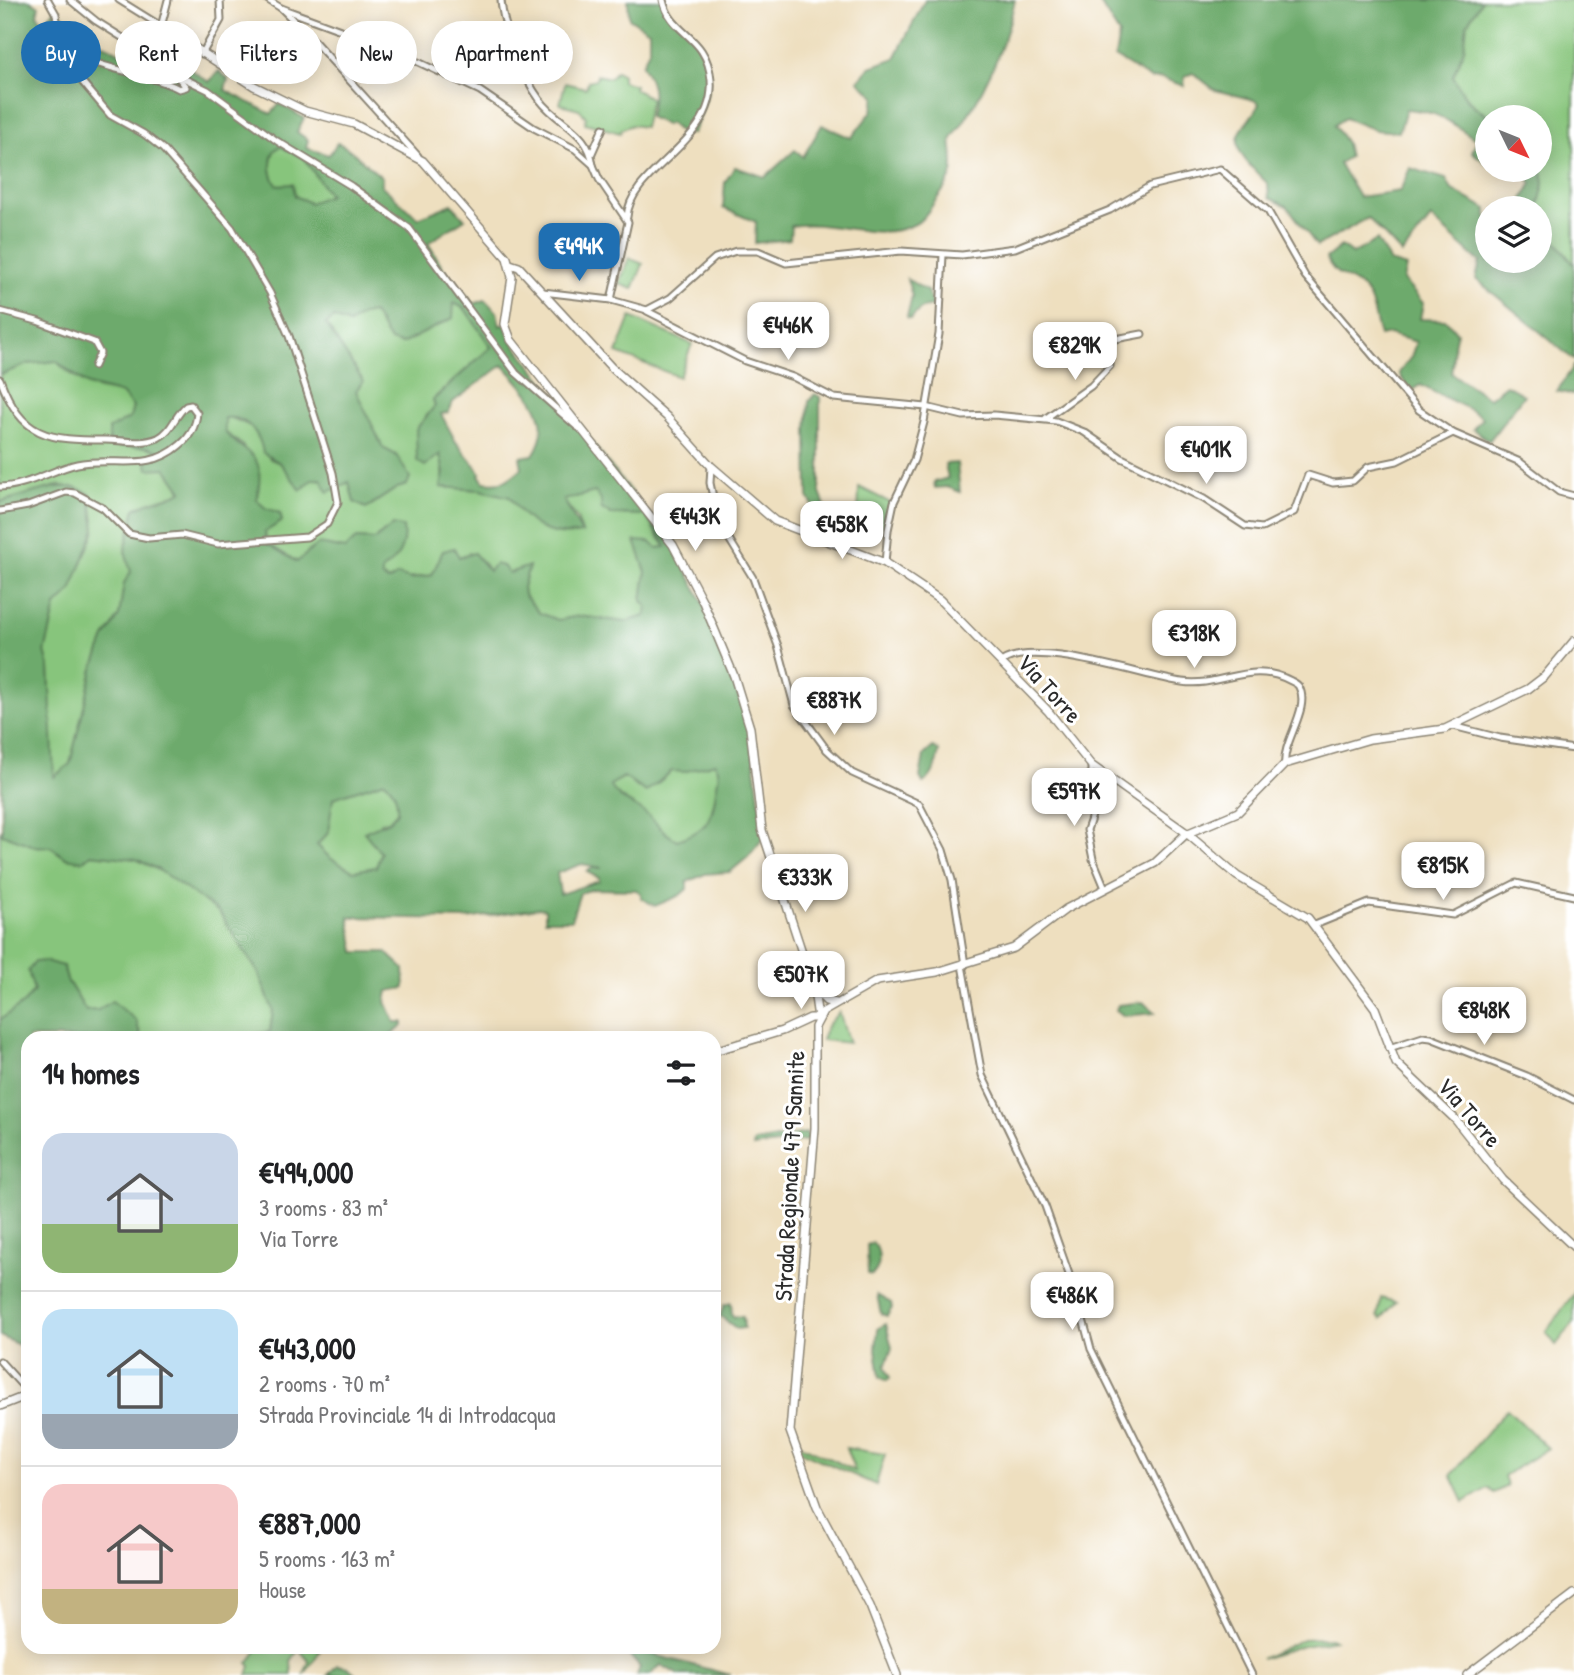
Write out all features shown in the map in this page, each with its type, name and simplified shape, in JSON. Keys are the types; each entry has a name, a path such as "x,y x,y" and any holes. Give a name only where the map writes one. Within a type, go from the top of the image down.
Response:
{"main road":[{"name":"Via Torre","path":"202,54 233,75 305,111 354,124 423,161 499,245 510,264 519,267 611,367 667,416 711,466 775,521 885,563 946,605 1048,710 1091,765 1186,834 1237,876 1290,906 1315,925 1376,1009 1396,1063 1455,1119 1503,1180 1574,1247"},
{"path":"510,264 511,289 505,315 512,340 681,556 721,642 750,728 762,831 814,989 818,1018 721,1049"},
{"path":"1285,764 1370,739 1419,734 1453,726 1534,686 1574,641"},
{"name":"Strada Regionale 479 Sannite","path":"897,1675 873,1612 817,1507 790,1431 814,1142 815,1027 818,1018 836,1003 877,981 963,965 1014,948 1066,909 1154,863 1186,834 1245,807 1285,764"},
{"path":"814,989 826,1001 836,1003"},
{"path":"0,1406 21,1397"},
{"path":"1467,1675 1574,1594"}],"street":[{"path":"48,0 57,21"},
{"path":"70,0 115,34"},
{"path":"119,0 151,21"},
{"path":"162,21 168,0"},
{"path":"202,54 221,20 220,0"},
{"path":"268,0 281,8 384,46 480,91 534,128 575,149 593,165"},
{"path":"501,0 508,33 542,102 577,131 592,153"},
{"path":"611,300 627,234 627,217 636,193 698,126 711,86 709,68 701,46 672,22 663,0"},
{"path":"281,8 423,161"},
{"path":"0,511 28,506 55,495 75,493 103,508 129,534 149,538 182,535 218,544 307,537 327,524 338,502 333,473 289,335 270,293 232,228 163,149 110,115 84,84"},
{"path":"171,84 183,89 186,86 183,84"},
{"path":"196,84 208,90 277,141 399,219 415,234 516,373 576,427 582,428"},
{"path":"603,128 592,153 593,165 598,179 627,217"},
{"path":"647,310 670,298 716,258 736,251 758,251 786,263 901,251 943,255 988,252 1030,244 1110,210 1150,186 1220,169 1268,211 1305,276 1419,410 1453,433 1520,462 1559,492 1574,496"},
{"path":"885,563 894,502 914,460 926,407 939,334 943,255"},
{"path":"543,292 611,300 647,310 745,361 793,377 834,398 926,407 963,416 1046,418 1084,432 1122,458 1203,499 1238,523 1258,529 1294,512 1308,475 1333,483 1353,481 1368,467 1397,461 1453,433"},
{"path":"0,311 37,320 94,342 100,353 94,366"},
{"path":"1097,337 1110,340 1142,334"},
{"path":"1046,418 1091,386 1110,366 1110,340"},
{"path":"0,379 10,402 28,425 61,440 145,441 167,432 186,406 191,405 197,413 193,431 184,442 153,461 81,463 18,485 0,487"},
{"path":"711,466 710,483 718,521 753,578 778,646 794,705 827,750 852,773 919,804 943,850 956,892 963,965 982,1075 1045,1206 1077,1297 1091,1349 1252,1675"},
{"path":"1001,662 1018,656 1068,655 1135,674 1192,684 1231,674 1261,672 1281,675 1298,685 1300,691 1300,709 1285,764"},
{"path":"1453,726 1500,738 1574,749"},
{"path":"1091,765 1091,780 1097,801 1087,830 1093,859 1105,888"},
{"path":"1315,925 1368,903 1428,914 1453,915 1516,883 1574,896"},
{"path":"1389,1048 1423,1037 1432,1038 1527,1076 1574,1100"},
{"path":"0,1361 21,1386"}],"green space":[{"path":"0,0 30,0 39,6 37,14 42,21 21,21 21,84 101,84 101,44 115,50 115,84 202,84 202,77 209,82 216,74 216,84 227,84 225,90 271,114 279,104 304,118 297,132 308,140 306,148 329,155 337,143 348,149 382,177 382,186 418,218 452,204 465,219 428,243 445,271 474,304 485,300 497,312 500,326 505,324 511,340 673,545 703,602 750,728 764,837 748,857 730,872 705,874 687,882 687,889 679,896 655,906 641,898 641,893 636,890 593,889 580,893 571,920 545,920 545,909 539,908 467,919 349,917 355,952 386,952 404,969 405,988 388,991 386,1002 395,1022 403,1022 403,1026 396,1031 270,1031 273,1010 258,972 219,912 156,868 136,859 91,854 83,861 66,858 51,847 34,846 2,834 0,502 58,487 80,489 90,494 95,529 71,591 56,606 45,652 49,667 54,777 70,764 93,669 105,638 119,616 124,583 131,572 125,551 135,509 182,491 166,468 148,469 146,458 158,451 147,447 109,446 109,429 130,418 133,407 122,394 88,385 56,361 27,364 0,375","holes":["280,146 304,158 329,195 310,203 295,196 293,184 277,185 271,168 274,151","454,303 465,309 491,347 433,400 435,406 416,429 417,461 425,466 440,454 444,473 441,487 481,490 510,497 524,515 549,532 582,533 564,500 595,492 601,500 601,509 611,514 645,515 666,547 657,548 650,542 635,541 646,572 642,601 647,606 646,616 625,622 579,616 558,620 539,613 524,595 523,587 529,566 509,573 503,566 495,564 489,571 474,553 459,557 454,548 443,551 432,575 411,579 398,575 388,581 382,577 382,570 396,557 403,540 403,527 393,525 375,540 356,539 345,549 318,545 297,562 266,543 265,532 282,521 280,513 265,508 257,500 257,463 254,457 225,432 225,418 240,420 251,427 259,439 263,453 280,463 301,490 313,479 321,479 328,492 349,482 354,502 366,508 397,488 407,485 410,477 396,455 383,448 356,391 363,381 326,324 334,318 349,324 362,315 373,313 390,341 402,344 453,318","503,365 536,407 542,430 540,442 533,455 520,457 522,468 505,481 490,483 484,482 479,475 481,473 456,442 441,414 449,412 453,402","715,763 718,770 713,810 707,823 696,832 677,840 620,797 610,785 624,777 646,792 672,771 684,772","385,781 393,791 397,812 389,821 364,832 381,853 376,867 353,871 330,858 317,845 328,833 333,798","582,864 602,868 592,868 587,872 599,878 599,881 560,894 557,873"]},
{"path":"628,0 664,0 669,13 693,35 703,53 709,77 708,88 692,134 681,133 669,123 666,125 649,117 652,90 642,65 649,50 649,31 629,18"},
{"path":"925,0 1015,0 1005,37 990,73 973,108 951,140 953,159 950,178 927,214 915,224 900,230 885,232 806,224 791,226 790,239 755,243 756,222 723,208 725,182 735,167 765,177 795,150 803,157 822,125 851,138 872,111 875,96 858,81 870,67 895,58"},
{"path":"1098,0 1482,0 1467,24 1464,49 1453,76 1467,100 1475,106 1475,139 1444,118 1417,110 1406,109 1399,132 1375,130 1345,118 1334,125 1346,143 1349,157 1339,163 1359,197 1400,191 1410,168 1446,179 1452,190 1475,202 1475,258 1431,218 1402,254 1368,218 1317,246 1287,206 1269,198 1268,184 1246,161 1239,147 1240,133 1259,104 1254,100 1215,90 1193,73 1185,76 1184,86 1162,78 1151,79 1115,57 1119,34"},
{"path":"1482,0 1574,0 1574,265 1552,236 1552,196 1541,196 1544,182 1552,182 1552,105 1475,106 1453,76 1464,49 1467,24"},
{"path":"55,10 66,18 65,21 45,21"},
{"path":"616,71 622,74 622,81 635,85 634,89 651,98 644,127 632,125 622,129 620,133 585,123 586,117 579,109 560,104 565,84 586,88 588,81 596,79 597,75 610,78"},
{"path":"280,146 304,158 329,195 310,204 295,196 292,185 277,185 271,164 274,151"},
{"path":"1544,182 1541,196 1525,196 1532,183"},
{"path":"1552,236 1574,265 1574,360 1476,279 1477,273 1552,273"},
{"path":"1377,240 1390,262 1406,267 1403,280 1423,303 1420,319 1446,320 1457,333 1451,373 1489,398 1506,385 1524,395 1489,441 1473,429 1482,418 1472,410 1421,385 1410,392 1399,373 1411,357 1416,342 1389,334 1380,336 1367,293 1335,271 1326,258 1341,246 1352,254"},
{"path":"629,258 643,264 633,289 619,284"},
{"path":"907,279 927,291 934,306 922,308 910,319 907,317 912,296"},
{"path":"453,302 465,309 491,347 433,399 435,406 426,417 441,460 441,487 481,490 510,497 524,515 540,528 560,534 582,532 577,518 563,500 595,491 611,514 645,515 666,547 657,548 643,564 646,572 642,601 647,606 646,616 625,622 579,616 558,621 539,613 524,595 523,587 529,567 509,573 503,566 489,571 483,562 469,553 459,557 443,551 432,575 389,581 382,577 382,570 392,563 384,531 375,540 356,539 345,549 318,545 298,562 266,543 265,532 282,521 280,513 265,508 257,500 258,475 242,445 225,432 225,418 229,417 253,427 270,459 280,463 301,490 313,479 349,482 354,502 367,508 397,488 407,485 396,455 383,449 355,391 363,381 326,324 334,318 349,324 362,315 373,313 390,341 402,344 453,318"},
{"path":"631,317 692,344 679,377 617,353"},
{"path":"56,361 88,385 119,393 129,400 133,407 130,418 110,446 148,447 159,451 166,468 182,491 135,509 125,551 131,572 124,583 119,616 105,638 93,669 70,764 53,777 49,667 45,652 56,606 71,591 95,530 90,494 60,485 0,502 0,375 27,364"},
{"path":"1574,366 1574,395 1557,391"},
{"path":"815,394 820,397 820,493 834,528 831,530 825,527 808,497 807,430 809,401"},
{"path":"957,463 960,492 947,487 935,488 934,482 948,478 945,464"},
{"path":"859,487 891,503 885,532 858,521"},
{"path":"933,747 939,751 936,765 930,777 923,783 920,777 924,755"},
{"path":"715,763 719,777 710,817 695,833 677,841 646,814 620,797 609,785 625,777 638,788 653,787 672,771"},
{"path":"385,781 395,795 397,812 389,821 380,822 381,853 376,867 353,871 330,858 317,845 328,833 332,798"},
{"path":"0,831 34,846 50,847 66,858 91,854 136,859 170,876 219,912 258,972 273,1010 270,1031 140,1031 98,1010 86,1011 67,980 63,966 33,985 34,990 25,1002 0,1020"},
{"path":"45,961 63,966 67,980 86,1011 98,1010 112,1001 136,1020 139,1031 21,1031 19,1345 0,1336 0,1020 25,1002 34,991 28,971 35,962"},
{"path":"1143,1002 1155,1013 1124,1016 1116,1010 1118,1005"},
{"path":"839,1012 849,1043 822,1040 827,1026"},
{"path":"806,1133 810,1140 753,1147 754,1142"},
{"path":"873,1243 879,1259 872,1275 868,1274 867,1245"},
{"path":"1078,1284 1097,1291 1084,1296 1085,1309 1081,1309 1074,1286"},
{"path":"1574,1293 1574,1322 1556,1345 1546,1332"},
{"path":"877,1295 891,1303 892,1308 887,1316 881,1314"},
{"path":"1381,1298 1396,1302 1381,1319 1378,1316"},
{"path":"731,1303 732,1316 743,1317 744,1328 737,1329 721,1317 724,1305"},
{"path":"886,1324 892,1348 885,1367 890,1378 887,1381 880,1377 876,1349 878,1329"},
{"path":"1507,1409 1548,1448 1504,1476 1507,1486 1494,1493 1488,1488 1464,1502 1451,1475"},
{"path":"795,1442 855,1471 846,1448 885,1454 876,1485 798,1450"},
{"path":"1303,1639 1334,1640 1294,1648 1261,1659"},
{"path":"255,1654 296,1654 291,1661 292,1675 248,1675 251,1666 248,1663"},
{"path":"303,1654 318,1654 304,1675 309,1661"},
{"path":"624,1654 651,1654 730,1675 679,1675 661,1665 650,1675 637,1675 640,1667 630,1656"},
{"path":"337,1665 348,1667 357,1675 328,1675"}]}
